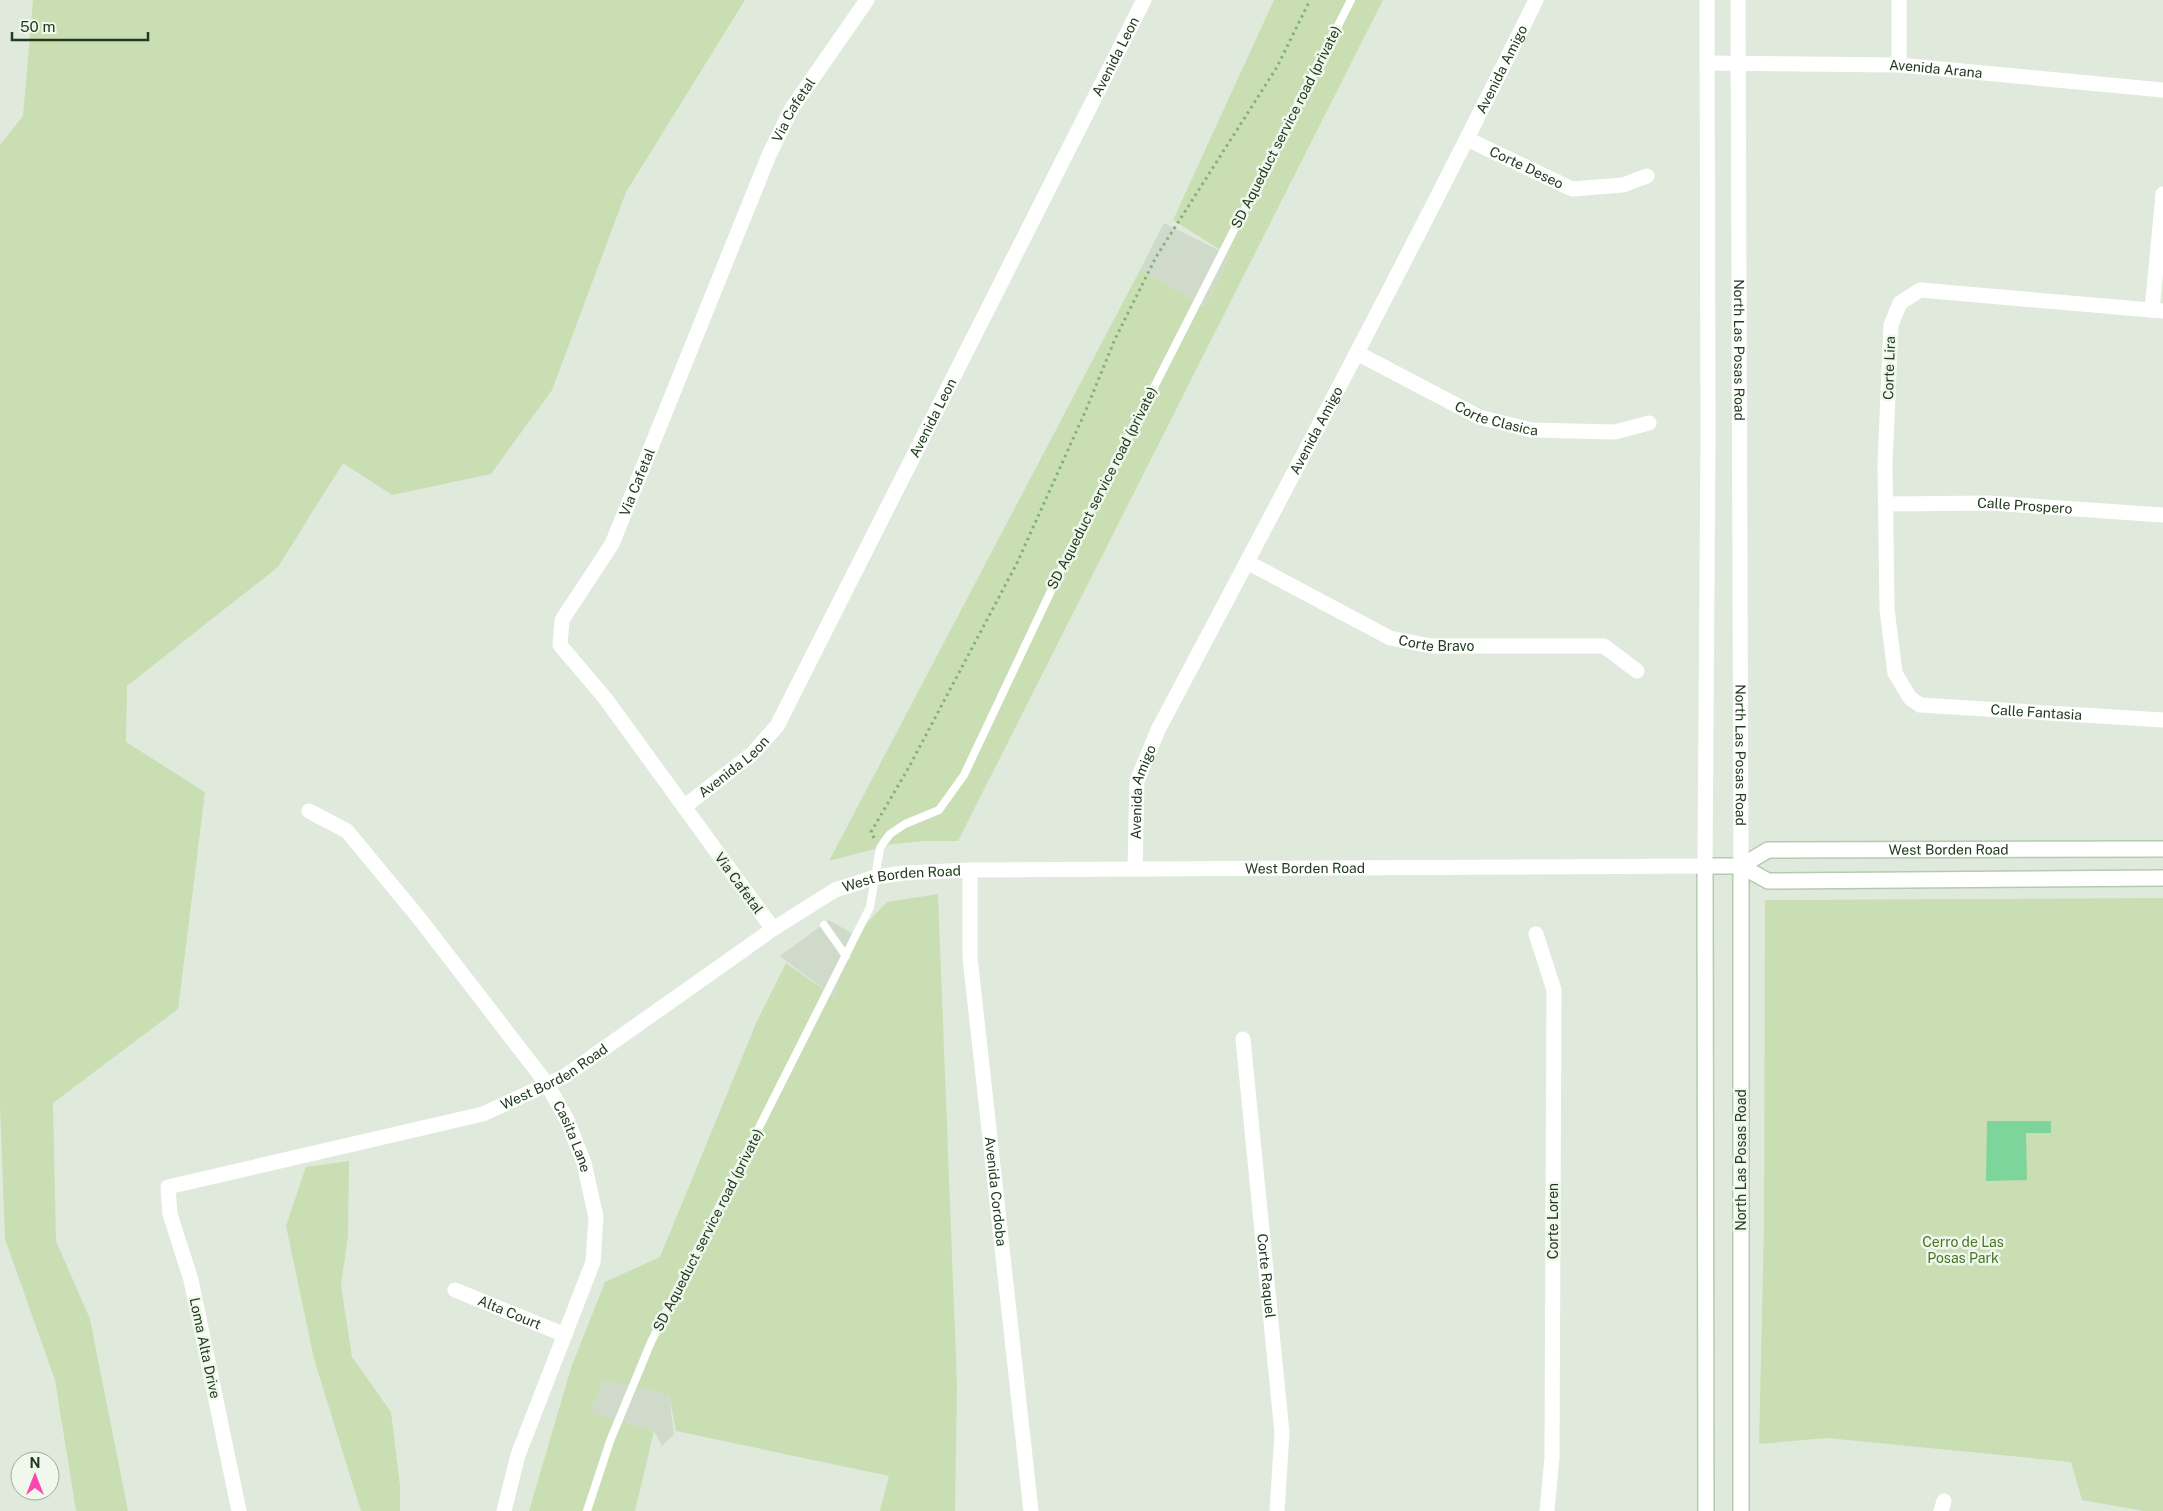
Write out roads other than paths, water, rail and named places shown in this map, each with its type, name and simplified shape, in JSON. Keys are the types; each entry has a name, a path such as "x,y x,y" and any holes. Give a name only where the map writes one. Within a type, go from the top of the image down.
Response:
{"street":[{"name":"Via Cafetal","path":"773,929 605,698 560,645 562,620 612,544 769,155 792,108 867,0"},
{"name":"Avenida Leon","path":"684,807 752,754 777,726 1144,0"},
{"name":"Avenida Amigo","path":"1135,869 1137,781 1158,730 1357,353 1536,0"},
{"path":"1706,1511 1707,0"},
{"name":"North Las Posas Road","path":"1738,0 1741,1511"},
{"path":"1898,64 1899,0"},
{"name":"Avenida Arana","path":"1707,63 1898,64 2163,90"},
{"name":"Corte Deseo","path":"1467,139 1572,189 1623,185 1647,176"},
{"path":"2157,310 2163,194"},
{"name":"Corte Lira","path":"1910,698 1895,673 1887,609 1885,464 1891,326 1900,303 1920,290 2157,310"},
{"name":"Corte Clasica","path":"1357,353 1479,417 1531,430 1615,432 1649,423"},
{"name":"Calle Prospero","path":"1887,504 1989,503 2163,515"},
{"name":"Corte Bravo","path":"1247,562 1390,638 1431,646 1604,646 1638,672"},
{"name":"Calle Fantasia","path":"1910,698 1920,705 2163,720"},
{"name":"Casita Lane","path":"309,811 347,831 419,918 547,1084 567,1120 584,1163 596,1217 593,1262 518,1455 504,1511"},
{"name":"West Borden Road","path":"1741,866 1768,850 2163,849"},
{"name":"West Borden Road","path":"168,1187 483,1114 564,1076 773,929 835,890 876,877 904,873 970,870 1741,866 1768,881 2163,878"},
{"name":"Avenida Cordoba","path":"970,870 970,956 1031,1511"},
{"name":"Corte Loren","path":"1536,934 1554,990 1552,1457 1547,1511"},
{"name":"Corte Raquel","path":"1243,1039 1282,1433 1277,1511"},
{"name":"Loma Alta Drive","path":"168,1187 170,1214 191,1280 239,1511"},
{"name":"Alta Court","path":"454,1290 565,1335"}],"lane":[{"name":"SD Aqueduct service road (private)","path":"587,1511 610,1441 651,1342 870,907 880,848 890,834 905,824 939,810 964,775 1067,557 1351,0"},
{"path":"824,926 846,956"}],"park label":[{"name":"Cerro de Las Posas Park","path":"1963,1250"}]}
